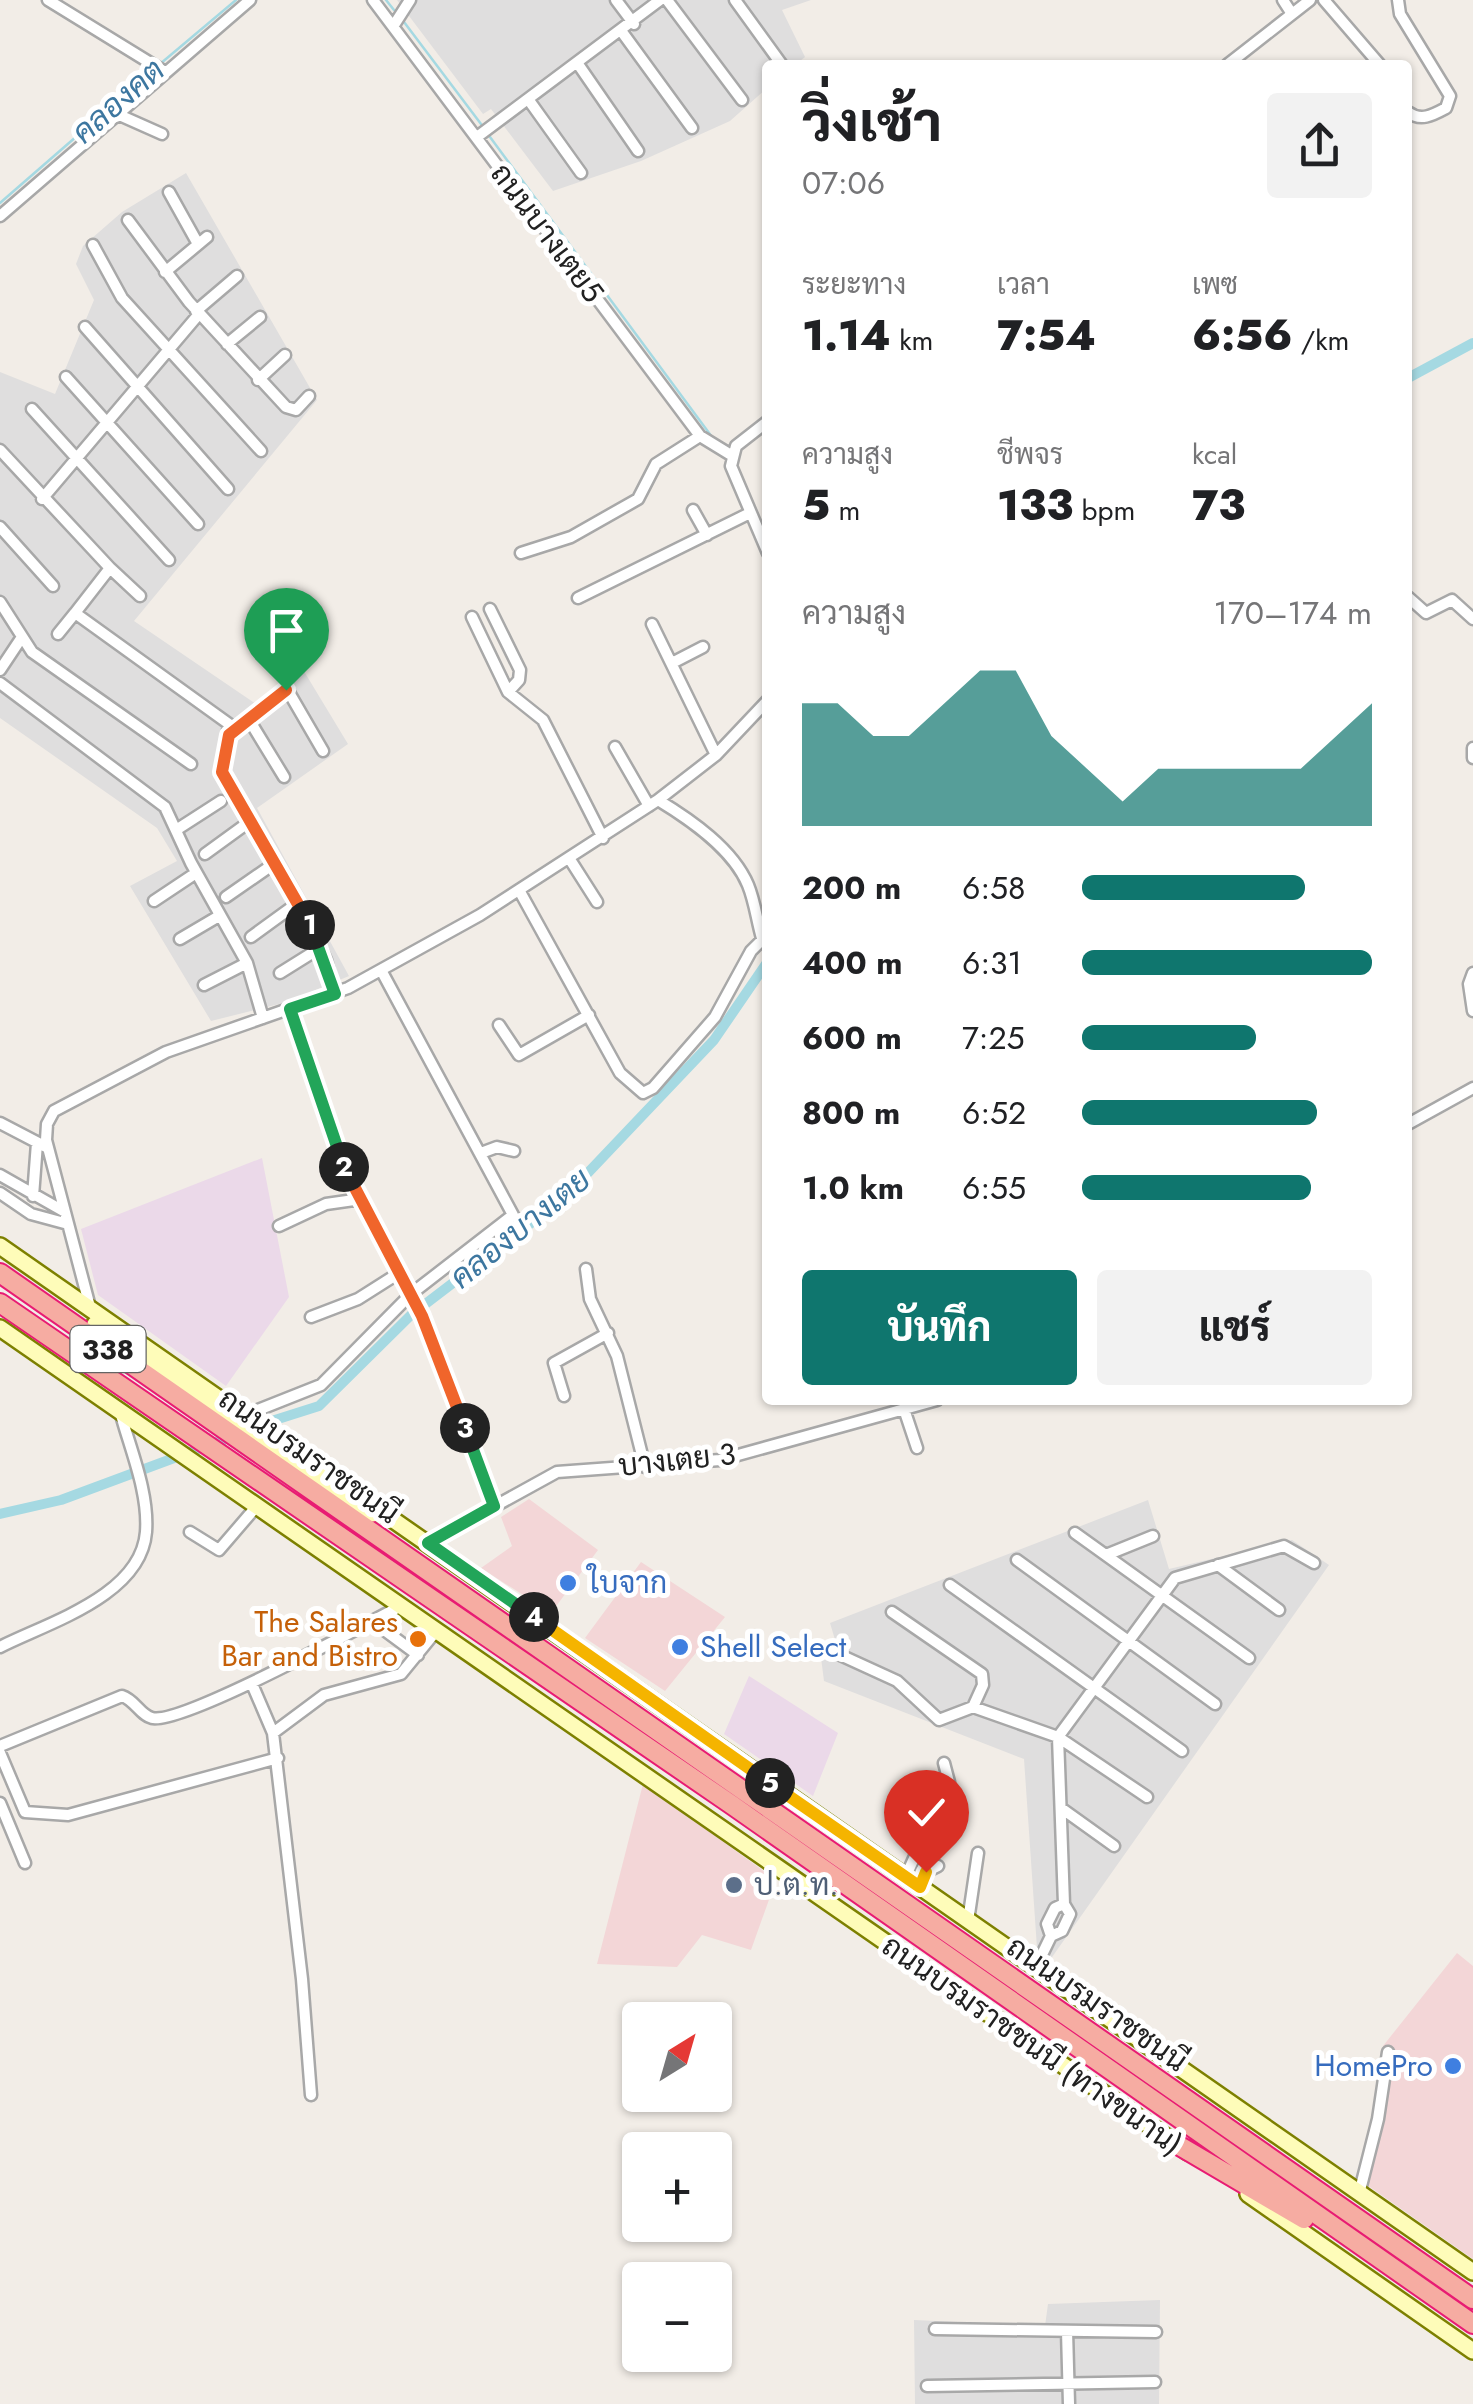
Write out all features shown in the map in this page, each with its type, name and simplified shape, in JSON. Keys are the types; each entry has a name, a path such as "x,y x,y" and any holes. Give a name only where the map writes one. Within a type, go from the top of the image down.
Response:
{"highway":[{"name":"ถนนบรมราชชนนี","path":"0,1274 216,1424 264,1442 1473,2300"},
{"name":"ถนนบรมราชชนนี","path":"0,1303 190,1432 234,1471 1473,2324"},
{"path":"1178,2146 1392,2268"}],"main road":[{"name":"338","path":"0,1250 249,1410 264,1442"},
{"path":"0,1250 345,1500 424,1540 1473,2272"},
{"path":"0,1326 64,1362 234,1471 404,1608"},
{"name":"ถนนบรมราชชนนี (ทางขนาน)","path":"0,1326 1473,2351"}],"street":[{"path":"48,0 164,72"},
{"name":"ถนนบางเตย5","path":"373,0 700,436 731,454"},
{"path":"394,24 410,0"},
{"path":"616,0 634,24"},
{"path":"476,137 664,0 742,100"},
{"path":"735,0 778,60"},
{"path":"1284,0 1292,14"},
{"path":"1233,60 1310,0"},
{"path":"1324,0 1376,60"},
{"path":"1398,0 1400,14 1450,96 1446,108 1433,115 1421,118 1412,114"},
{"path":"0,216 247,1"},
{"path":"622,32 692,128"},
{"path":"578,64 638,151"},
{"path":"528,99 581,174"},
{"path":"117,114 162,134"},
{"path":"165,272 203,240 170,192"},
{"path":"0,194 12,203"},
{"path":"128,220 198,312 290,412 309,396"},
{"path":"92,245 122,298 260,451"},
{"path":"42,499 198,312 237,276"},
{"path":"227,344 260,316"},
{"path":"85,327 228,489"},
{"path":"258,380 285,356"},
{"path":"66,377 198,524"},
{"path":"32,408 169,560"},
{"path":"762,425 731,454 730,466 762,540"},
{"path":"521,554 545,549 622,509 645,491 656,464 700,436"},
{"path":"0,450 42,499 140,596"},
{"path":"693,510 706,535"},
{"path":"578,598 750,513"},
{"path":"0,528 53,586"},
{"path":"58,634 110,568"},
{"path":"1412,601 1426,613 1452,600 1473,619"},
{"path":"0,602 32,652 191,764"},
{"path":"490,609 520,670 519,680 508,692"},
{"path":"76,613 222,717 229,735 222,772 299,902 335,994"},
{"path":"472,617 508,692 543,720 603,838"},
{"path":"652,624 716,755"},
{"path":"0,670 22,637"},
{"path":"672,662 703,648"},
{"path":"0,682 160,802 247,964 264,1018"},
{"path":"229,735 286,690 323,751"},
{"path":"32,1196 47,1124 66,1102 158,1055 335,994 381,970 519,890 654,803 716,755 762,706"},
{"path":"248,718 284,777"},
{"path":"615,748 654,803 700,828 734,862 747,882 762,930"},
{"path":"1473,748 1473,758"},
{"path":"176,830 221,801"},
{"path":"204,854 249,822"},
{"path":"570,858 597,902"},
{"path":"226,897 275,863"},
{"path":"154,901 196,873"},
{"path":"519,890 620,1072 634,1090 647,1092 715,1017 762,939"},
{"path":"251,937 299,902"},
{"path":"180,940 220,916"},
{"path":"280,973 320,948"},
{"path":"204,986 247,964"},
{"path":"249,1410 321,1386 412,1297 514,1215 381,970"},
{"path":"1473,973 1468,984 1473,1011"},
{"path":"290,1009 336,1146 422,1316 494,1506"},
{"path":"499,1025 519,1055 589,1016"},
{"path":"1412,1122 1473,1088"},
{"path":"0,1123 42,1145 90,1308"},
{"path":"481,1153 497,1147 514,1152"},
{"path":"0,1175 66,1218"},
{"path":"0,1193 31,1214 66,1218"},
{"path":"279,1226 326,1204 361,1199"},
{"path":"586,1269 590,1299 608,1333 645,1467"},
{"path":"311,1317 358,1298 399,1273"},
{"path":"564,1396 554,1363 608,1333"},
{"name":"บางเตย 3","path":"424,1540 568,1468 645,1467 720,1460 919,1405"},
{"path":"904,1409 917,1448"},
{"path":"0,1647 97,1598 128,1571 146,1534 140,1484 120,1412"},
{"path":"190,1532 219,1550 256,1507"},
{"path":"1075,1533 1249,1658"},
{"path":"1106,1555 1153,1536"},
{"path":"1036,1968 1051,1936 1062,1931 1070,1914 1064,1904 1058,1738 1182,1573 1284,1546 1314,1563"},
{"path":"1017,1560 1215,1704"},
{"path":"1218,1566 1280,1610"},
{"path":"950,1585 1182,1751"},
{"path":"278,1758 112,1804 52,1815 25,1812 20,1807 0,1750 122,1696 146,1716 158,1719 252,1684 404,1608"},
{"path":"892,1612 982,1674 984,1685 973,1707"},
{"path":"372,1621 418,1655"},
{"path":"273,1733 324,1695 394,1677 437,1630"},
{"path":"838,1654 897,1681 939,1720 973,1707 1058,1738 1147,1797"},
{"path":"252,1684 273,1733 278,1758 310,2095"},
{"path":"912,1882 949,1782 944,1763"},
{"path":"0,1803 25,1863"},
{"path":"1061,1808 1114,1846"},
{"path":"968,1921 978,1853"},
{"path":"912,1882 938,1866"},
{"path":"1358,2194 1378,2119 1388,2052"},
{"path":"935,2329 1156,2332"},
{"path":"1067,2332 1069,2404"},
{"path":"926,2386 1155,2382"}],"shaded area":[{"path":"397,0 811,0 782,10 805,57 762,60 762,92 730,121 641,161 553,191 491,109 483,114"},
{"path":"186,173 317,400 134,621 256,704 302,668 348,744 257,808 349,976 287,1002 211,1021 130,886 177,861 157,828 0,718 0,372 55,394 94,300 76,264 83,246 122,212"},
{"path":"262,1158 289,1297 226,1386 98,1295 81,1229"},
{"path":"529,1499 598,1550 551,1613 481,1568 512,1546 501,1517"},
{"path":"1148,1500 1169,1569 1292,1540 1329,1565 1050,1960 1037,1948 1024,1759 824,1681 820,1650 836,1643 830,1623"},
{"path":"641,1562 725,1617 665,1691 585,1638"},
{"path":"749,1676 838,1733 813,1796 724,1734"},
{"path":"643,1784 776,1880 751,1950 702,1935 677,1967 597,1964"},
{"path":"1457,1953 1473,1966 1473,2259 1367,2185 1383,2046"},
{"path":"1160,2300 1159,2404 915,2404 914,2320 1045,2326 1048,2304"}],"waterway":[{"name":"คลองคต","path":"160,64 236,0"},
{"path":"386,0 394,10"},
{"path":"404,22 481,124"},
{"name":"คลองคต","path":"0,203 154,69"},
{"path":"490,137 712,437"},
{"name":"คลองบางเตย","path":"1412,376 1473,343"},
{"name":"คลองบางเตย","path":"256,1426 319,1406 411,1315 564,1198 714,1040 762,970"},
{"name":"คลองบางเตย","path":"0,1514 61,1500 236,1435"}],"place":[{"name":"ใบจาก","path":"568,1583"},
{"name":"The Salares Bar and Bistro","path":"418,1639"},
{"name":"Shell Select","path":"680,1647"},
{"name":"ป.ต.ท.","path":"734,1885"},
{"name":"HomePro","path":"1453,2066"}],"route":[{"path":"286,690 282,689 229,735 222,772 299,902 326,960 335,994 290,1009 336,1146 422,1316 494,1506 428,1543 920,1887 926,1872"}]}
